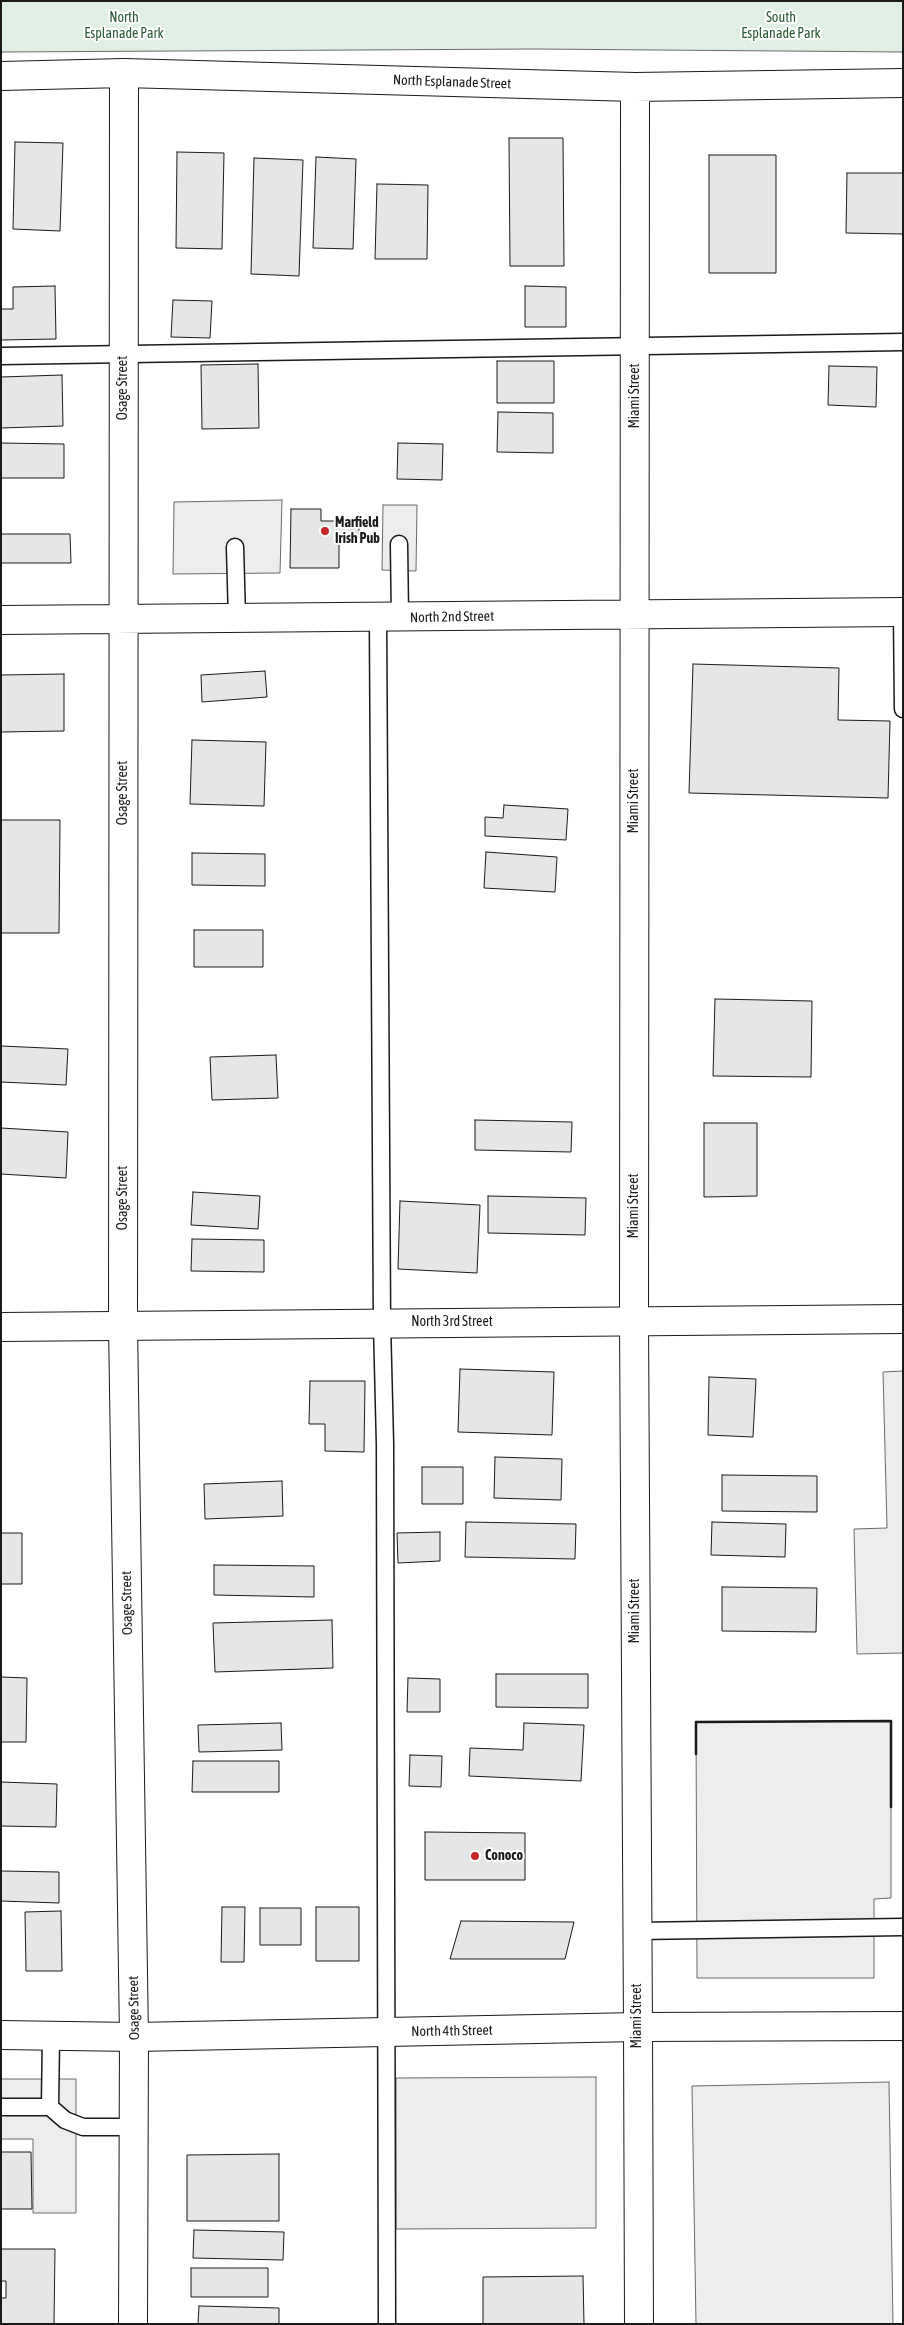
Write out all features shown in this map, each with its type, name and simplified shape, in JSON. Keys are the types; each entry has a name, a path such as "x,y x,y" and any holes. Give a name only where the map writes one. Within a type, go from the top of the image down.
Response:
{"main road":[{"name":"North Esplanade Street","path":"1,76 124,73 636,87 903,83"},
{"name":"Osage Street","path":"124,73 122,621 123,1325 134,2037 133,2324"},
{"name":"Miami Street","path":"636,87 634,1321 639,2324"},
{"name":"North 2nd Street","path":"1,620 122,621 902,612"},
{"name":"North 3rd Street","path":"1,1326 903,1319"},
{"name":"North 4th Street","path":"1,2036 134,2037 638,2028 903,2026"}],"lane":[{"path":"1,356 903,342"},
{"path":"387,2324 385,1444 382,1323 389,617 399,544"},
{"path":"235,547 237,619"},
{"path":"902,612 903,710"},
{"path":"637,1931 903,1927"},
{"path":"50,2107 51,2036"},
{"path":"1,2107 50,2107 65,2120 83,2127 133,2127"}],"green space":[{"name":"South Esplanade Park","path":"1,1 903,1 903,52 535,49 1,52"}],"shaded area":[{"path":"282,500 280,573 173,574 174,502"},
{"path":"383,505 417,505 416,571 382,570"},
{"path":"903,1371 903,1653 857,1654 854,1529 887,1528 883,1372"},
{"path":"891,1721 891,1898 874,1899 874,1978 697,1978 696,1722"},
{"path":"596,2077 596,2228 396,2229 396,2078"},
{"path":"1,2079 76,2079 76,2213 33,2213 33,2139 1,2139"},
{"path":"889,2082 893,2324 696,2324 692,2086"}],"building":[{"path":"509,138 563,138 564,266 510,266"},
{"path":"15,142 63,143 60,231 13,229"},
{"path":"177,152 224,153 222,249 176,248"},
{"path":"709,155 776,155 776,273 709,273"},
{"path":"316,157 356,159 353,249 313,248"},
{"path":"254,158 303,160 299,276 251,274"},
{"path":"847,173 903,173 903,234 846,233"},
{"path":"377,184 428,185 427,259 375,259"},
{"path":"55,286 56,339 1,340 1,309 13,309 13,287"},
{"path":"525,286 566,287 566,327 525,327"},
{"path":"173,300 212,301 210,338 171,337"},
{"path":"497,361 554,361 554,403 497,403"},
{"path":"258,364 259,428 202,429 201,365"},
{"path":"829,366 877,367 876,407 828,405"},
{"path":"62,375 63,426 1,428 1,377"},
{"path":"498,412 553,413 553,453 497,452"},
{"path":"1,443 64,444 64,478 1,478"},
{"path":"398,443 443,444 442,480 397,479"},
{"name":"Marfield Irish Pub","path":"291,509 321,509 321,521 359,521 359,540 339,540 339,568 290,568"},
{"path":"1,534 70,534 71,563 1,563"},
{"path":"693,664 839,668 838,720 890,721 888,798 689,793"},
{"path":"265,671 267,697 202,702 201,675"},
{"path":"64,674 64,731 1,732 1,675"},
{"path":"192,740 266,742 264,806 190,804"},
{"path":"504,805 568,809 566,840 485,836 485,817 503,818"},
{"path":"1,820 60,820 59,933 1,933"},
{"path":"486,852 557,857 555,892 484,888"},
{"path":"192,853 265,854 265,886 192,885"},
{"path":"194,930 263,930 263,967 194,967"},
{"path":"715,999 812,1001 811,1077 713,1076"},
{"path":"1,1046 68,1049 66,1085 1,1082"},
{"path":"276,1055 278,1098 212,1100 210,1057"},
{"path":"475,1120 572,1122 571,1152 475,1150"},
{"path":"704,1123 757,1123 757,1196 704,1197"},
{"path":"1,1128 68,1132 66,1178 1,1174"},
{"path":"193,1192 260,1196 258,1229 191,1225"},
{"path":"488,1196 586,1198 585,1235 488,1233"},
{"path":"400,1201 480,1205 477,1273 398,1269"},
{"path":"192,1239 264,1240 264,1272 191,1271"},
{"path":"460,1369 554,1372 552,1435 458,1432"},
{"path":"709,1377 756,1379 753,1437 708,1435"},
{"path":"310,1381 365,1381 364,1452 325,1451 325,1424 309,1424"},
{"path":"495,1457 562,1459 561,1500 494,1498"},
{"path":"422,1467 463,1467 463,1504 422,1504"},
{"path":"722,1475 817,1476 817,1512 722,1511"},
{"path":"282,1481 283,1516 205,1519 204,1484"},
{"path":"466,1522 576,1524 575,1559 465,1557"},
{"path":"712,1522 786,1524 785,1557 711,1555"},
{"path":"440,1532 440,1561 398,1563 397,1533"},
{"path":"1,1533 22,1533 22,1584 1,1584"},
{"path":"214,1565 314,1566 314,1597 214,1595"},
{"path":"722,1587 817,1588 816,1632 722,1631"},
{"path":"332,1620 333,1668 215,1672 213,1623"},
{"path":"496,1674 588,1674 588,1708 496,1707"},
{"path":"1,1677 27,1678 26,1742 1,1742"},
{"path":"408,1678 440,1679 440,1712 407,1712"},
{"path":"281,1723 282,1750 199,1752 198,1725"},
{"path":"524,1723 584,1725 581,1781 469,1776 470,1748 523,1750"},
{"path":"410,1755 442,1756 441,1787 409,1786"},
{"path":"193,1761 279,1761 279,1792 192,1792"},
{"path":"1,1782 57,1784 56,1827 1,1826"},
{"name":"Conoco","path":"425,1832 525,1833 525,1880 425,1880"},
{"path":"1,1871 59,1872 59,1903 1,1901"},
{"path":"222,1907 245,1907 244,1962 221,1962"},
{"path":"316,1907 359,1907 359,1961 316,1961"},
{"path":"260,1908 301,1908 301,1945 260,1945"},
{"path":"61,1911 62,1971 26,1971 25,1912"},
{"path":"461,1921 574,1922 565,1959 450,1959"},
{"path":"1,2152 31,2152 32,2209 1,2209"},
{"path":"279,2154 279,2221 187,2221 187,2155"},
{"path":"194,2230 284,2232 283,2260 193,2258"},
{"path":"1,2249 55,2249 54,2324 1,2324 1,2298 6,2298 6,2281 1,2281"},
{"path":"191,2268 268,2268 268,2297 191,2297"},
{"path":"583,2276 584,2324 483,2324 483,2277"},
{"path":"199,2306 279,2308 279,2324 198,2324"}],"wall":[{"path":"696,1754 696,1722 891,1721 891,1807"}],"place":[{"name":"Marfield Irish Pub","path":"325,531"},
{"name":"Conoco","path":"475,1856"}],"park label":[{"name":"North Esplanade Park","path":"124,26"}]}
